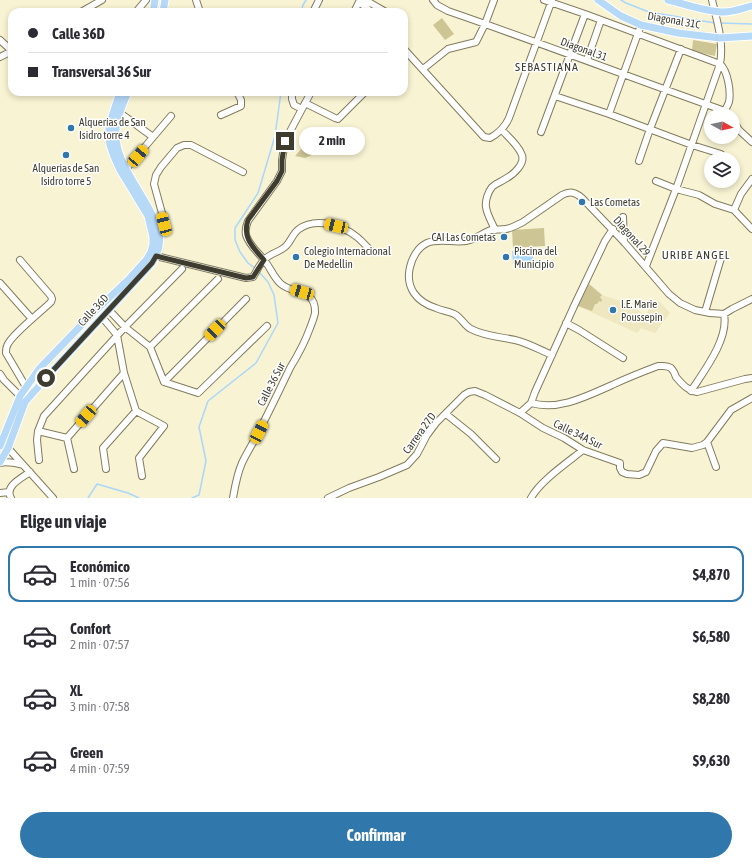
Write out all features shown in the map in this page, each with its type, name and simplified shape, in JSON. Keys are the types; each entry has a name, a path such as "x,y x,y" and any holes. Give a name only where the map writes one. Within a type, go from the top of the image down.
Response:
{"main road":[{"name":"Diagonal 31C","path":"598,0 622,16 641,25 678,33 720,38 752,36"},
{"path":"668,0 714,11 731,11 752,6"},
{"path":"119,96 111,119 109,137 113,154 120,170 136,192"},
{"path":"126,96 120,113 116,138 126,169 136,192"},
{"name":"Calle 36D","path":"0,463 8,448 25,402 152,263 156,256 159,246 159,230 150,210 136,192"},
{"name":"Calle 36D","path":"0,446 20,396 39,370 89,317 128,280 147,259 151,252 153,237 148,216 136,192"}],"street":[{"path":"89,8 102,0"},
{"path":"139,8 146,0"},
{"name":"Diagonal 31","path":"432,0 448,12 587,60 716,108"},
{"path":"423,69 448,49 476,42 494,0"},
{"path":"544,0 551,1 720,64 725,71 729,94 728,108"},
{"path":"646,266 676,189 720,64 720,38 712,0"},
{"path":"408,54 484,137 492,137 502,130 509,118 551,1"},
{"path":"365,4 376,8"},
{"path":"541,132 585,14"},
{"path":"587,60 601,20"},
{"path":"609,114 641,25"},
{"path":"0,40 8,47"},
{"path":"639,161 681,49"},
{"path":"221,115 241,106 239,96"},
{"path":"292,96 294,105 303,106 338,119 361,96"},
{"path":"263,261 249,242 245,228 248,220 277,181 282,171 285,141 309,96"},
{"path":"555,96 715,152"},
{"path":"120,113 153,137"},
{"path":"126,169 171,116"},
{"path":"495,230 487,214 486,200 490,191 497,183 511,175 522,163 523,158 522,153 502,130"},
{"path":"740,131 752,142"},
{"path":"159,230 163,228 164,224 154,184 156,175 161,167 177,148 184,145 191,145 243,172"},
{"path":"734,210 741,194 752,179"},
{"path":"656,181 676,189 699,195 715,204 734,210 752,228"},
{"name":"Diagonal 29","path":"552,355 523,342 480,333 465,325 461,318 455,314 428,305 415,295 410,284 410,268 412,259 417,252 423,246 433,241 458,242 471,240 488,231 507,229 516,226 562,195 568,192 573,192 578,194 613,229 669,294 680,303 695,310 724,314"},
{"path":"623,217 624,242"},
{"path":"156,256 246,278 253,277 263,261 280,251 298,230 307,225 313,224 324,224 343,229 356,236 372,252"},
{"path":"520,413 531,403 566,323 605,242 613,229"},
{"path":"705,312 721,258"},
{"path":"20,260 52,299 51,302 10,341 7,346 6,353 26,387"},
{"name":"Calle 36 Sur","path":"233,498 242,463 305,341 314,319 314,307 308,296 302,292 287,288 281,284 263,261"},
{"path":"39,460 37,440 38,431 44,416 117,335 182,268"},
{"path":"150,347 218,279"},
{"path":"0,283 32,320"},
{"path":"164,382 246,299"},
{"path":"691,391 712,358 722,338 725,321 724,314 752,299"},
{"path":"109,310 125,327 150,347 164,382"},
{"path":"101,319 117,335 124,373 136,411 164,426 139,458 142,476"},
{"path":"566,323 623,358"},
{"path":"164,382 198,393 267,326"},
{"path":"531,403 537,405 548,405 569,402 658,366 671,368 682,384 691,391 697,392 752,378"},
{"path":"67,438 124,373"},
{"path":"0,374 20,396"},
{"name":"Carrera 27D","path":"328,498 407,465 417,454 427,435 436,423 469,392 476,391 520,413"},
{"path":"716,467 707,442 731,410 752,398"},
{"path":"106,470 103,448 136,411"},
{"name":"Calle 34A Sur","path":"520,413 543,428 564,438 583,450 620,463 622,472 627,474 639,475 646,472 656,451 663,443 692,448 698,447 707,442"},
{"path":"446,414 471,434 496,459"},
{"path":"38,431 67,438"},
{"path":"67,438 74,469"},
{"path":"8,448 53,498"},
{"path":"531,498 543,483 583,450"},
{"path":"0,463 10,462 23,465"},
{"path":"0,492 10,495 10,489 13,484 30,472"}],"shaded area":[{"path":"442,18 454,34 445,40 433,25"},
{"path":"693,40 717,44 715,56 692,51"},
{"path":"315,132 327,143 326,149 305,158 295,156 304,146"},
{"path":"544,228 545,246 513,248 512,230"},
{"name":"I.E. Marie Poussepin","path":"589,284 602,295 623,302 646,315 652,302 660,302 670,313 655,333 641,328 637,333 578,306"},
{"path":"589,284 602,295 600,297 602,300 601,302 599,301 595,304 592,311 578,306"}],"water":[{"path":"533,250 533,262 513,263 512,251"}],"waterway":[{"path":"302,8 306,0"},
{"path":"621,0 649,12 715,23"},
{"path":"719,23 752,24"},
{"path":"256,269 248,263 240,252 235,240 235,228 258,193 275,136 280,96"},
{"path":"192,498 199,495 206,461 199,427 208,401 256,363 278,323 274,295 268,282 259,272"},
{"path":"88,498 97,484 128,493 139,498"}],"place":[{"name":"Alquerías de San Isidro torre 4","path":"71,128"},
{"name":"Alquerías de San Isidro torre 5","path":"66,155"},
{"name":"Las Cometas","path":"582,202"},
{"name":"CAI Las Cometas","path":"504,237"},
{"name":"Colegio Internacional De Medellin","path":"296,257"},
{"name":"Piscina del Municipio","path":"506,257"},
{"name":"I.E. Marie Poussepin","path":"613,310"}],"district":[{"name":"SEBASTIANA","path":"547,67"},
{"name":"URIBE ANGEL","path":"696,255"}],"route":[{"path":"46,378 152,263 156,256 246,278 253,277 264,260 249,242 245,228 253,212 264,200 282,171 285,141"}]}
